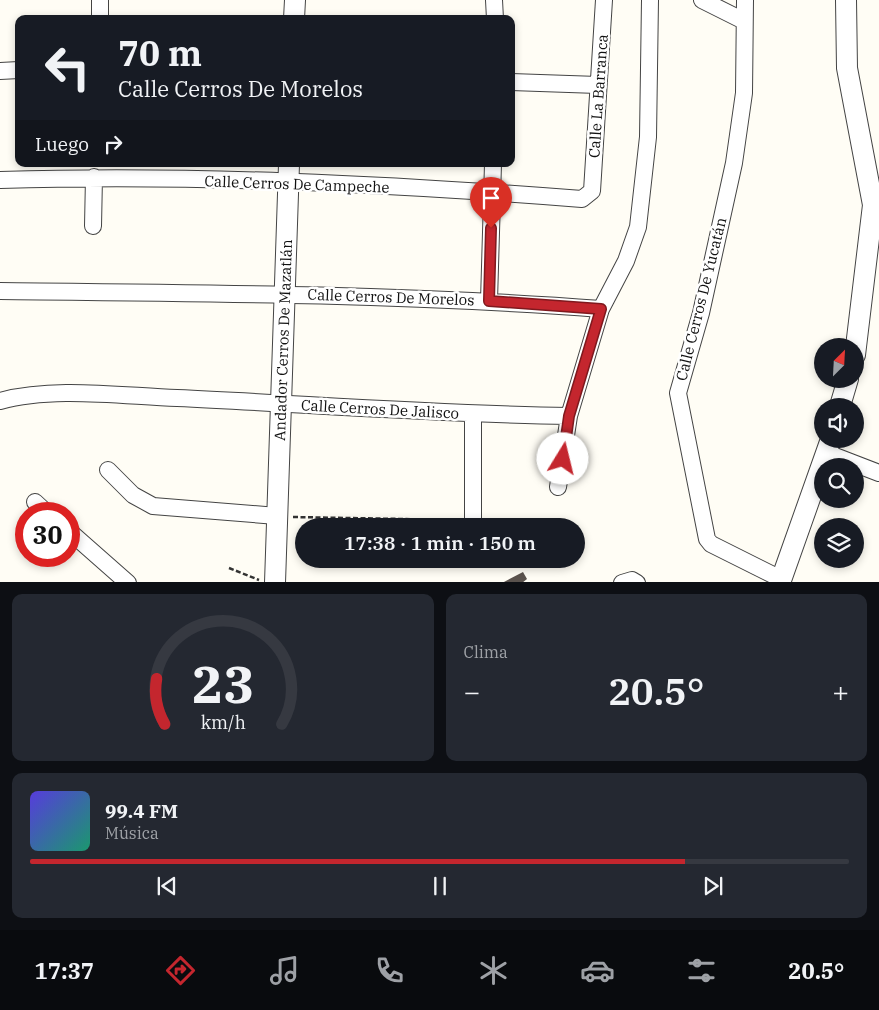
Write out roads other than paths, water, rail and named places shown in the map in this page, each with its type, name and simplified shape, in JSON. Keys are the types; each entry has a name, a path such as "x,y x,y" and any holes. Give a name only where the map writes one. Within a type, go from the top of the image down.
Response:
{"street":[{"path":"100,0 100,15"},
{"path":"294,15 295,0"},
{"path":"494,0 495,15"},
{"name":"Calle La Barranca","path":"592,191 604,0"},
{"path":"558,487 569,416 601,309 626,261 638,227 648,137 650,0"},
{"path":"702,0 744,21 745,0"},
{"path":"846,0 846,68 873,205 857,338"},
{"name":"Calle Cerros De Yucatán","path":"744,21 744,93 734,162 701,313 678,393 707,539 711,544 780,580"},
{"path":"0,71 15,70"},
{"path":"515,82 598,85"},
{"path":"489,301 493,167"},
{"name":"Calle Cerros De Campeche","path":"0,180 289,173 492,192 582,198 592,191"},
{"name":"Andador Cerros De Mazatlán","path":"275,582 289,173"},
{"path":"93,226 94,177"},
{"name":"Calle Cerros De Morelos","path":"0,291 284,294 489,301 601,309"},
{"name":"Calle Cerros De Jalisco","path":"6,399 44,393 280,402 473,414 569,416"},
{"path":"473,414 475,518"},
{"path":"780,580 828,448"},
{"path":"833,448 879,473"},
{"path":"108,470 133,495 153,506 277,516"},
{"path":"80,541 128,582"},
{"path":"622,582 632,580 637,582"}]}
